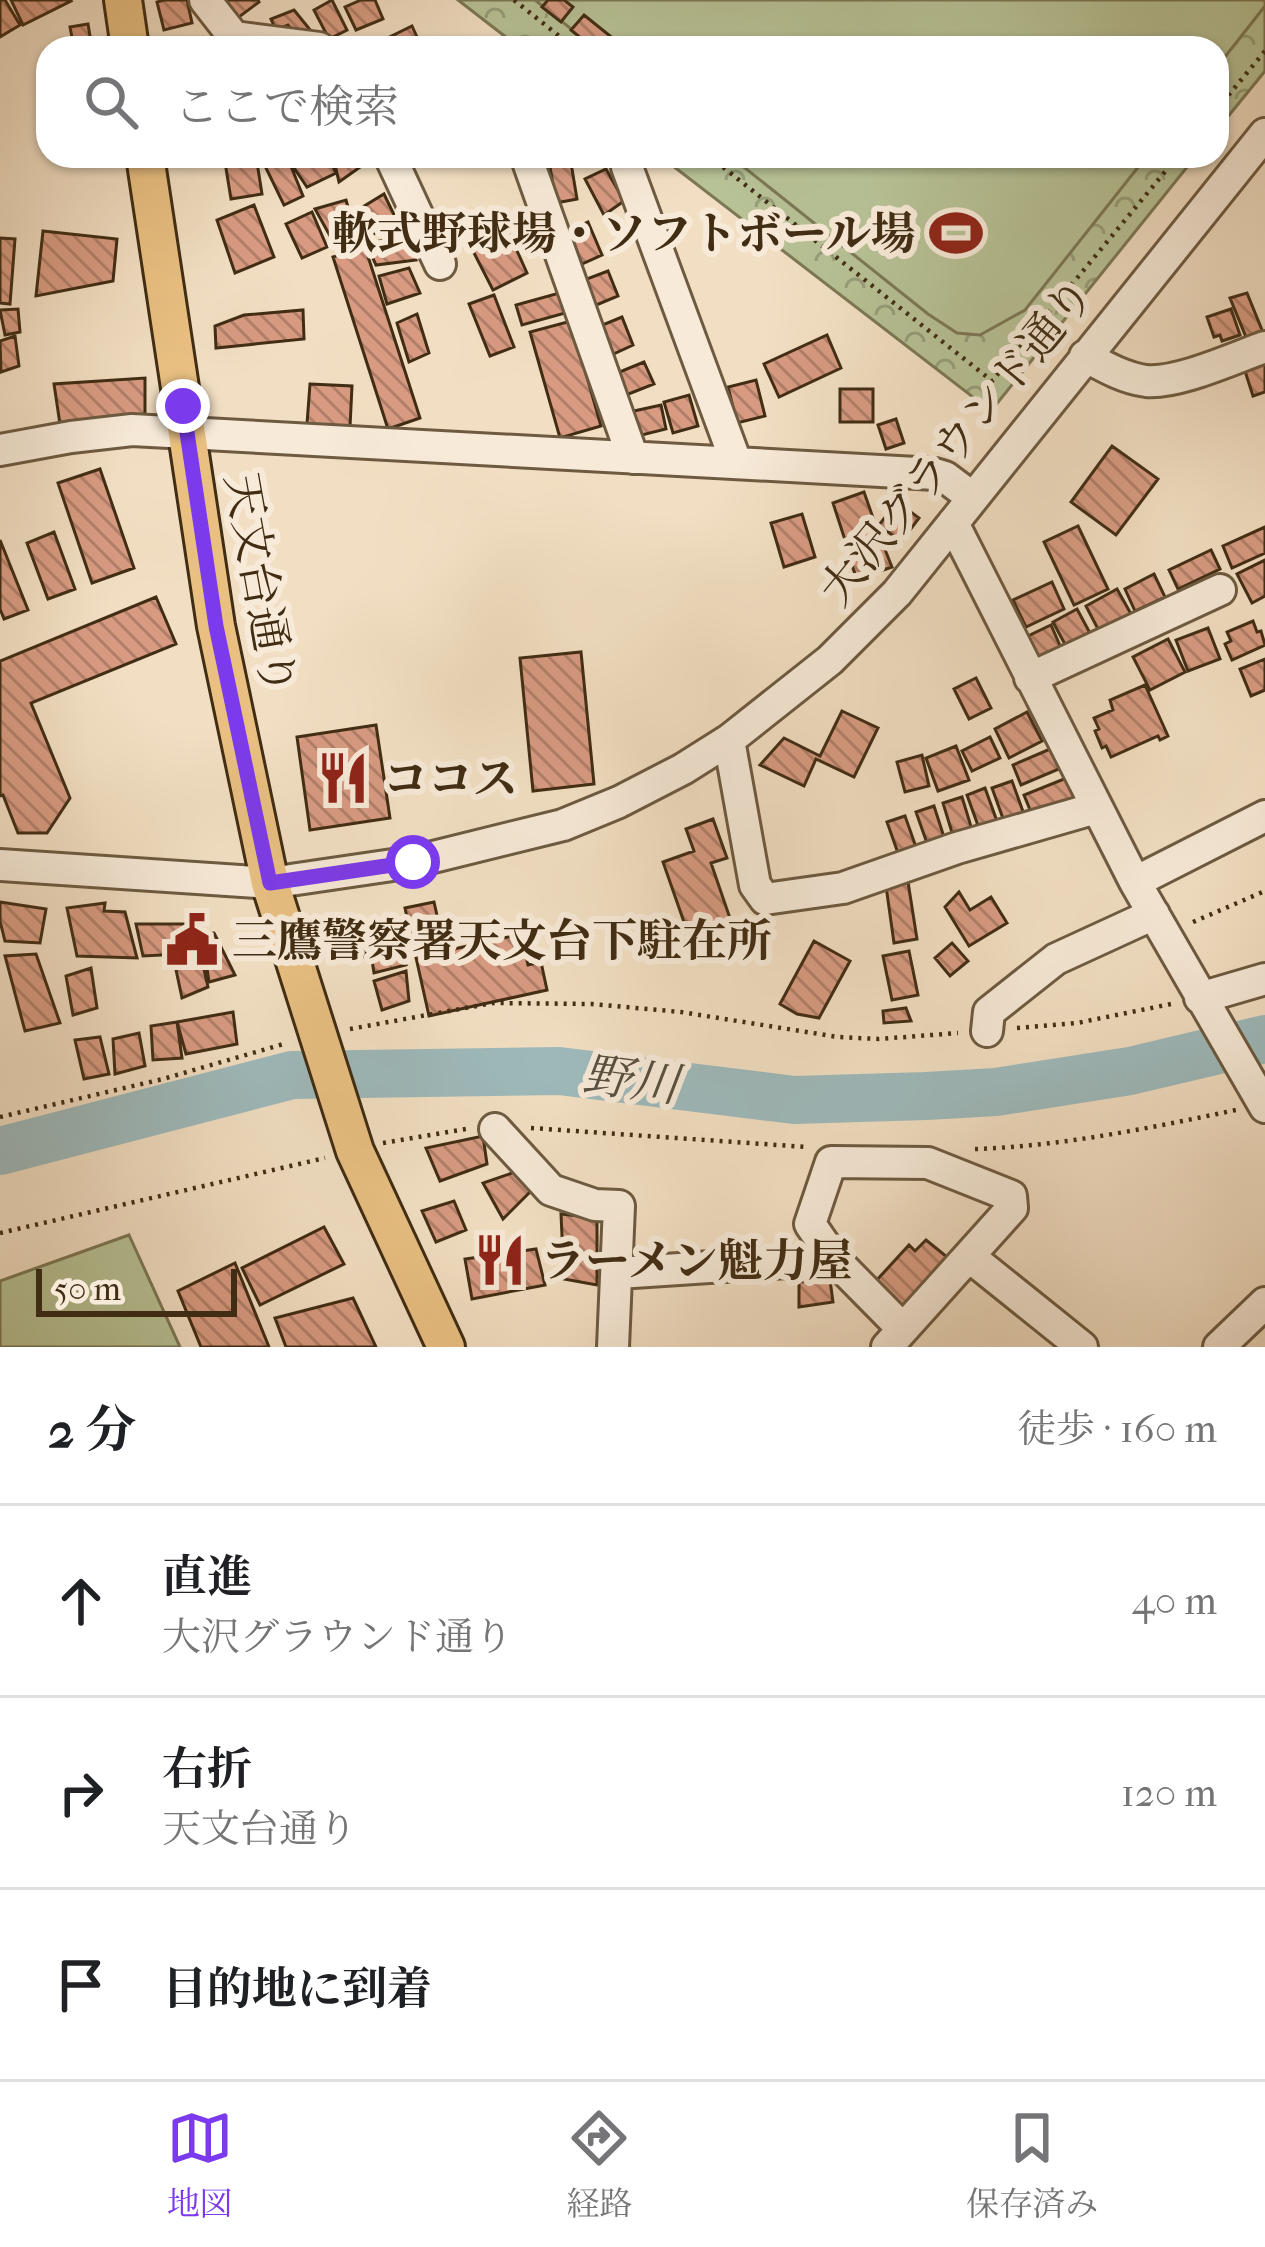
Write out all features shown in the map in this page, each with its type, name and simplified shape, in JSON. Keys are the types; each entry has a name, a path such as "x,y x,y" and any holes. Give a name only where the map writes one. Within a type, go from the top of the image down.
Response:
{"main road":[{"path":"123,0 128,36"},
{"name":"天文台通り","path":"147,168 216,626 270,883 353,1144"},
{"path":"353,1144 446,1347"}],"street":[{"path":"205,0 233,36"},
{"name":"大沢グラウンド通り","path":"0,865 270,883 413,862 563,825 683,769 729,740 867,626 973,498 1072,353 1265,134"},
{"path":"396,168 440,264"},
{"path":"530,168 633,458"},
{"path":"626,168 736,462"},
{"path":"1072,353 1118,374 1165,381 1265,347"},
{"path":"0,450 132,430 935,474 973,498"},
{"path":"953,523 1096,808 1264,1106"},
{"path":"1030,678 1220,590"},
{"path":"729,740 754,885 765,898 843,888 956,848 1096,808"},
{"path":"1136,882 1265,816"},
{"path":"987,1031 989,1012 1056,959 1160,925"},
{"path":"1200,998 1265,979"},
{"path":"495,1129 551,1190 595,1205 619,1206 613,1347"},
{"path":"831,1162 928,1163 1011,1196 1012,1208 895,1338 834,1259 810,1224 831,1162"},
{"path":"970,1257 1049,1337 1082,1347"},
{"path":"618,1273 834,1259"},
{"path":"1219,1347 1265,1304"}],"path":[{"path":"514,0 559,36"},
{"path":"1229,95 1265,52"},
{"path":"724,168 992,381 1168,168"},
{"path":"1034,329 1072,353"},
{"path":"1160,925 1265,890"},
{"path":"0,1117 319,1039 493,1003 592,1004 681,1012 879,1039 1077,1023 1200,998"},
{"path":"959,1149 1095,1137 1264,1106"},
{"path":"0,1233 353,1144 454,1129 594,1130 806,1147"}],"green space":[{"path":"458,0 1265,0 1265,71 1229,115 1229,36 504,36"},
{"path":"535,0 1265,0 1229,52 1229,36 580,36"},
{"path":"676,168 1186,168 991,411"},
{"name":"軟式野球場・ソフトボール場","path":"745,168 1137,168 1025,310 980,335 957,333"},
{"path":"129,1235 180,1347 0,1347 0,1281"}],"building":[{"path":"0,0 5,0 20,25 0,37"},
{"path":"11,0 70,0 71,1 23,25"},
{"path":"187,0 192,23 164,30 157,2"},
{"path":"214,0 258,0 259,2 231,23"},
{"path":"332,0 347,30 327,36 314,10"},
{"path":"375,0 383,19 356,30 345,7"},
{"path":"548,0 564,0 573,7 561,22 542,7"},
{"path":"294,10 311,31 297,36 288,25 276,30 271,19"},
{"path":"584,15 610,36 578,36 571,30"},
{"path":"88,24 90,36 72,36 70,27"},
{"path":"412,26 417,36 392,36"},
{"path":"226,168 258,168 262,194 231,199"},
{"path":"266,168 292,168 303,196 284,205"},
{"path":"294,168 334,168 336,173 307,187"},
{"path":"336,168 359,168 339,182"},
{"path":"550,168 572,168 577,199 556,203"},
{"path":"606,169 624,201 604,215 585,179"},
{"path":"384,194 398,223 369,236 356,211"},
{"path":"346,200 356,235 334,243 315,209"},
{"path":"254,205 274,257 235,273 217,220"},
{"path":"312,212 327,247 302,258 286,224"},
{"path":"588,222 602,255 582,264 568,231"},
{"path":"43,231 117,239 113,281 36,296"},
{"path":"509,233 527,273 493,290 472,249"},
{"path":"410,237 416,260 376,265 366,243"},
{"path":"0,238 15,239 10,304 0,303"},
{"path":"365,247 420,418 388,429 333,257"},
{"path":"409,268 420,293 387,304 379,276"},
{"path":"608,271 618,296 594,306 584,280"},
{"path":"570,290 576,310 522,325 516,305"},
{"path":"1247,293 1262,330 1246,337 1230,298"},
{"path":"494,295 514,347 490,356 469,304"},
{"path":"18,309 20,332 5,335 0,310"},
{"path":"1231,309 1240,335 1222,341 1220,335 1214,337 1207,317"},
{"path":"303,310 304,339 216,348 215,326 244,315"},
{"path":"417,314 429,353 409,362 397,323"},
{"path":"622,317 633,345 607,357 595,328"},
{"path":"571,321 601,426 560,438 530,332"},
{"path":"827,335 841,368 779,397 764,364"},
{"path":"15,336 19,366 1,372 0,341"},
{"path":"644,362 654,384 621,397 612,375"},
{"path":"1265,364 1265,392 1253,396 1245,371"},
{"path":"145,378 145,420 61,431 54,384"},
{"path":"756,380 765,416 737,423 728,387"},
{"path":"310,384 352,386 350,427 307,424"},
{"path":"840,389 873,389 873,422 840,422"},
{"path":"689,395 698,426 673,433 664,402"},
{"path":"661,405 666,429 630,438 625,413"},
{"path":"896,419 904,443 886,449 878,425"},
{"path":"1112,446 1158,479 1116,535 1071,502"},
{"path":"100,469 134,568 92,583 58,483"},
{"path":"864,492 879,535 847,546 833,503"},
{"path":"897,502 919,518 901,542 879,525"},
{"path":"802,514 815,557 784,567 771,523"},
{"path":"1078,526 1108,589 1074,605 1044,542"},
{"path":"1265,527 1265,553 1232,568 1223,546"},
{"path":"54,532 75,589 48,599 27,543"},
{"path":"0,540 28,610 4,619 0,609"},
{"path":"882,542 892,567 857,579 848,555"},
{"path":"1211,550 1220,569 1178,589 1169,570"},
{"path":"1265,560 1265,596 1252,603 1237,574"},
{"path":"1154,574 1165,597 1135,611 1125,589"},
{"path":"1052,582 1064,609 1026,627 1013,600"},
{"path":"1117,589 1131,614 1099,631 1086,606"},
{"path":"156,597 176,644 31,703 70,798 47,833 18,833 0,796 0,661"},
{"path":"1077,609 1091,635 1067,648 1053,622"},
{"path":"1253,621 1265,645 1232,660 1225,644 1231,641 1227,632"},
{"path":"1051,625 1061,648 1038,658 1028,636"},
{"path":"1208,628 1220,659 1188,671 1176,640"},
{"path":"1168,639 1185,672 1150,690 1133,657"},
{"path":"581,652 594,784 533,791 520,658"},
{"path":"1265,659 1265,690 1251,696 1240,669"},
{"path":"976,678 991,708 969,719 954,689"},
{"path":"1145,685 1168,736 1111,757 1106,746 1102,748 1094,718 1113,710 1110,700"},
{"path":"842,711 878,728 854,777 816,759 804,786 760,765 784,738 820,756"},
{"path":"1027,712 1042,741 1009,758 995,729"},
{"name":"ココス","path":"376,725 390,818 310,830 297,737"},
{"path":"990,737 1000,758 972,771 962,751"},
{"path":"956,746 969,780 938,791 926,758"},
{"path":"1057,746 1066,766 1021,785 1013,765"},
{"path":"922,755 929,786 905,792 897,762"},
{"path":"1069,777 1078,799 1033,817 1024,795"},
{"path":"1012,781 1025,817 1005,824 992,788"},
{"path":"985,788 998,824 980,831 967,795"},
{"path":"962,797 973,833 954,839 943,803"},
{"path":"934,806 944,837 927,843 916,812"},
{"path":"905,816 916,847 898,853 887,822"},
{"path":"713,819 727,858 711,863 733,927 684,922 663,862 694,851 686,829"},
{"path":"908,882 917,939 894,943 886,886"},
{"path":"959,892 970,910 991,897 1007,923 969,946 945,907"},
{"path":"0,902 46,909 40,943 5,941"},
{"path":"434,902 445,951 521,934 528,965 541,962 547,990 429,1016 405,908"},
{"path":"105,903 104,911 125,912 137,958 77,956 67,908"},
{"path":"136,924 198,924 199,953 143,956"},
{"path":"342,925 360,925 366,957 334,960 329,939"},
{"path":"214,933 235,975 209,982 202,934"},
{"path":"401,935 406,965 374,973 370,948"},
{"path":"814,941 850,961 819,1018 797,1014 780,1004"},
{"path":"952,943 968,961 950,976 935,958"},
{"path":"909,951 918,995 892,1000 883,956"},
{"path":"36,954 60,1023 25,1031 5,956"},
{"path":"202,961 208,987 182,998 175,965"},
{"path":"91,968 97,1008 73,1015 66,976"},
{"path":"406,971 409,1001 382,1010 374,981"},
{"path":"906,1008 911,1021 884,1023 883,1011"},
{"path":"233,1012 237,1044 186,1054 177,1022"},
{"path":"177,1022 182,1058 153,1060 151,1026"},
{"path":"139,1033 145,1066 115,1074 113,1039"},
{"path":"100,1037 109,1074 84,1079 75,1040"},
{"path":"483,1136 487,1164 440,1181 426,1148"},
{"path":"521,1170 530,1192 503,1219 483,1183"},
{"path":"454,1201 466,1230 436,1242 422,1211"},
{"path":"561,1214 597,1218 597,1285 564,1279"},
{"path":"324,1227 344,1264 260,1305 242,1268"},
{"path":"926,1240 947,1257 905,1309 875,1282 909,1245 915,1251"},
{"path":"536,1249 545,1285 472,1299 465,1259"},
{"path":"235,1263 269,1347 201,1347 178,1291"},
{"path":"830,1280 833,1302 799,1307 799,1282"},
{"path":"353,1298 376,1347 286,1347 275,1318"}],"waterway":[{"name":"野川","path":"0,1151 292,1075 559,1071 794,1100 926,1096 996,1092 1130,1071 1265,1039"}],"place":[{"name":"軟式野球場・ソフトボール場","path":"956,233"},
{"name":"ココス","path":"343,778"},
{"name":"三鷹警察署天文台下駐在所","path":"192,940"},
{"name":"ラーメン魁力屋","path":"500,1260"}],"route":[{"path":"183,406 216,626 270,883 413,862"}]}
